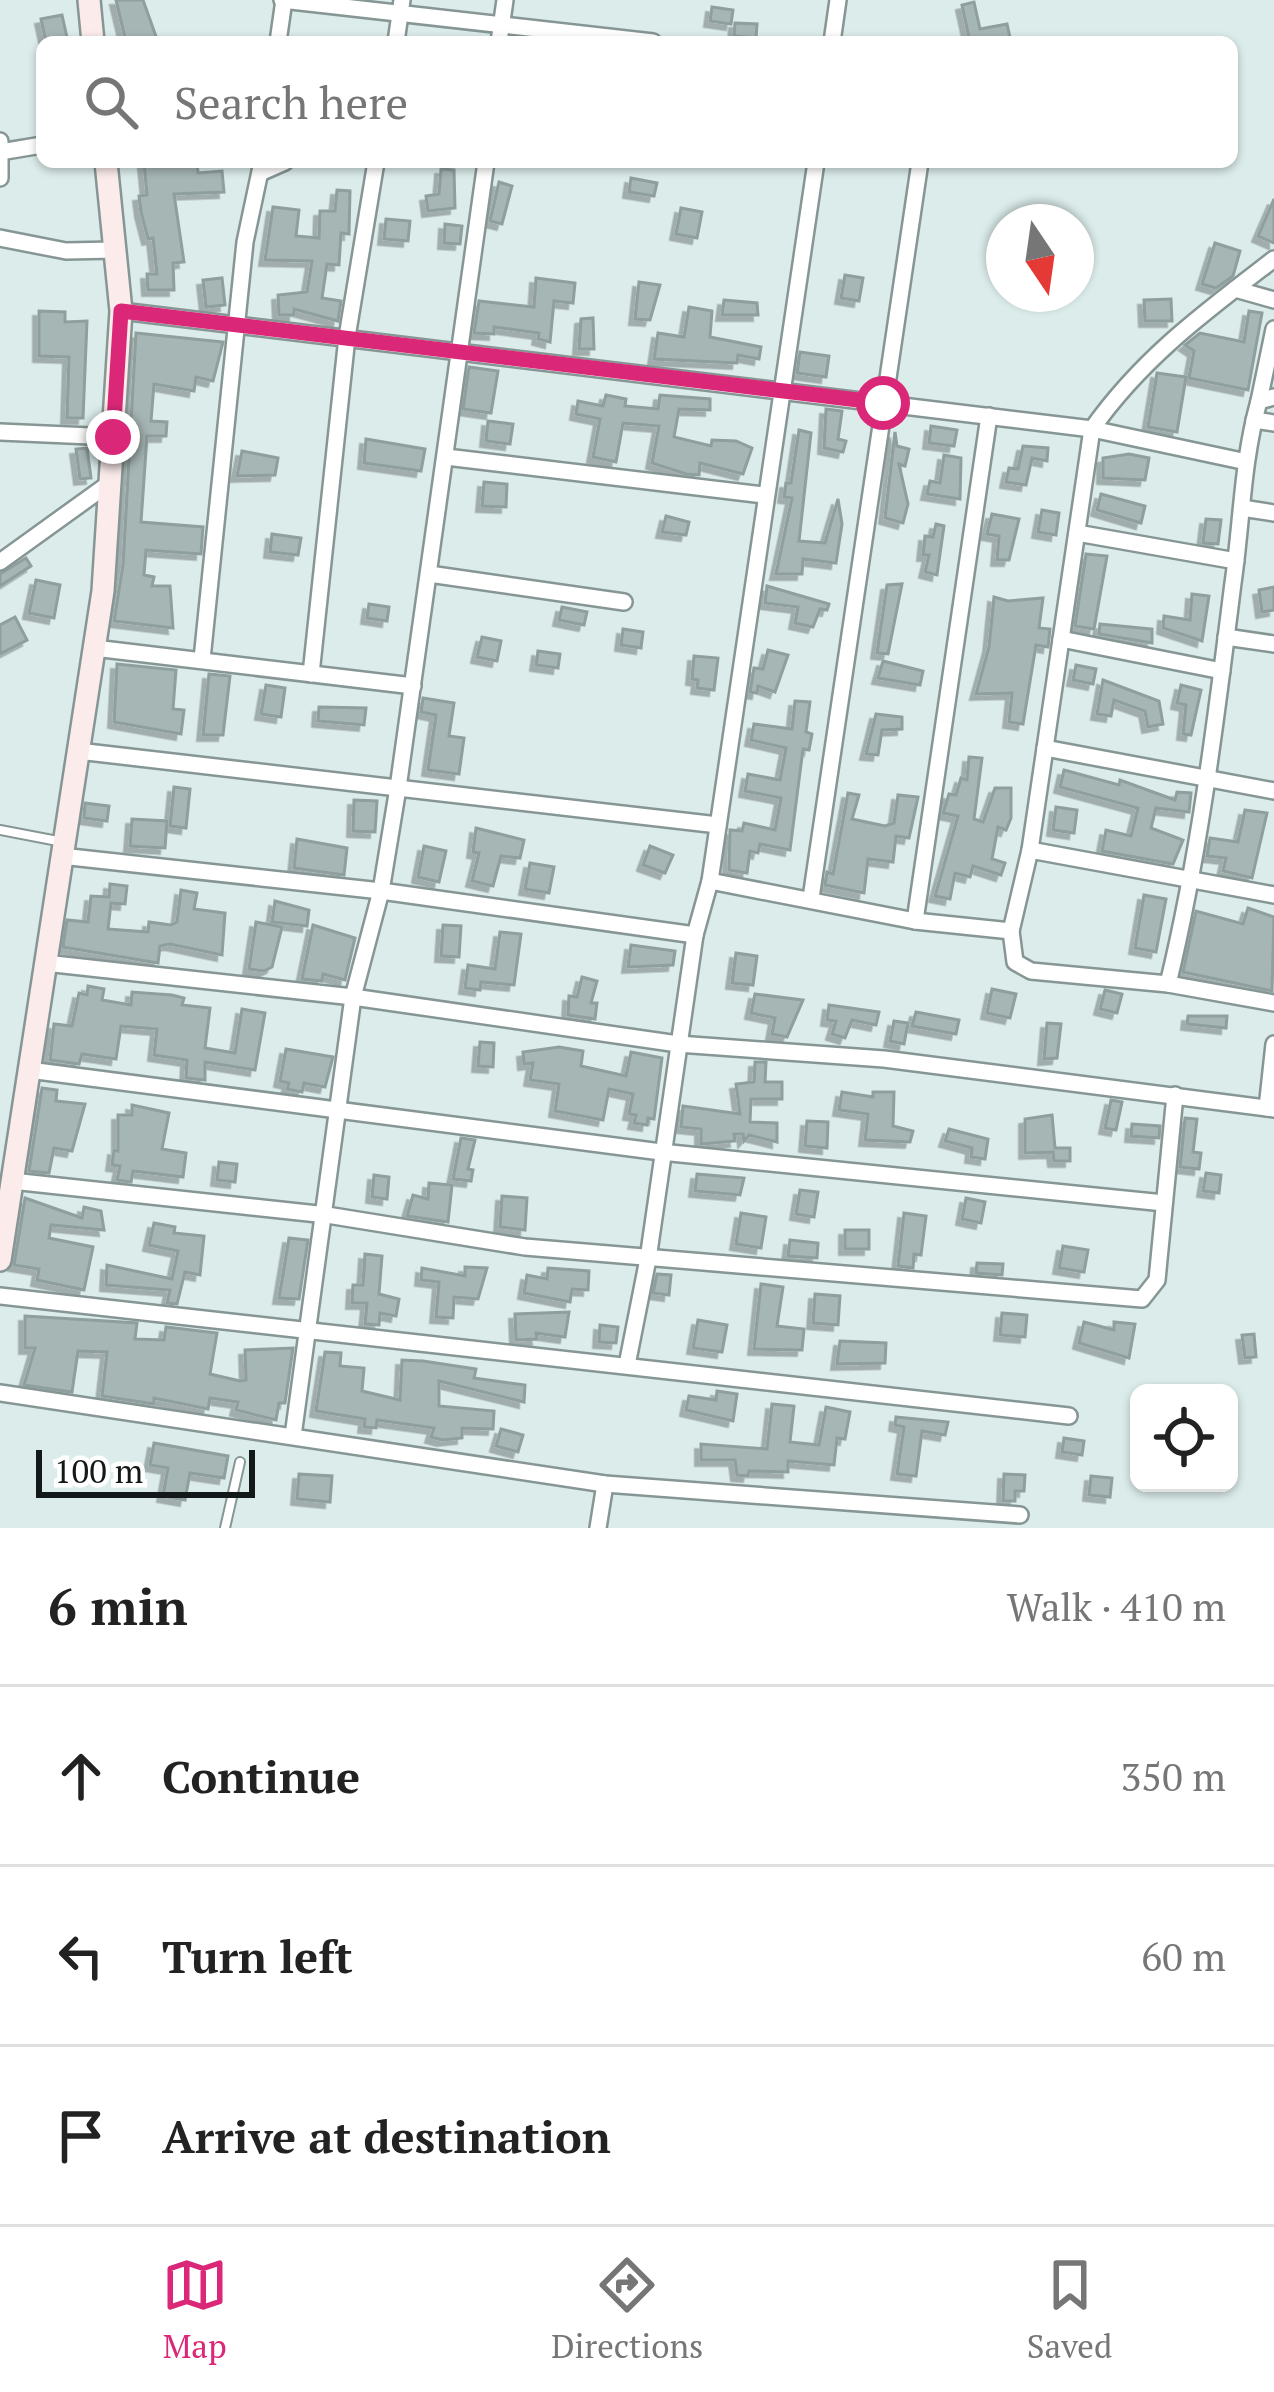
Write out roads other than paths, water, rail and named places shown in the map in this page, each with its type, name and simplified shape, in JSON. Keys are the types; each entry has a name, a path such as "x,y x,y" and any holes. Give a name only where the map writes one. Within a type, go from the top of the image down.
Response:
{"main road":[{"path":"89,0 92,36"},
{"path":"0,1260 94,648 111,482 121,311 107,168"}],"street":[{"path":"279,36 283,0 401,6 607,36"},
{"path":"500,36 505,0"},
{"path":"833,36 838,0"},
{"path":"397,36 401,6"},
{"path":"0,178 1,149 36,146"},
{"path":"202,659 245,242 261,168"},
{"path":"311,674 347,337 375,168"},
{"path":"293,1436 353,997 381,891 398,788 485,168"},
{"path":"627,1365 648,1259 695,934 710,880 815,168"},
{"path":"811,898 919,168"},
{"path":"0,238 67,251 115,250"},
{"path":"1274,259 1162,344 1127,379 1092,429 1030,850 1011,932 1015,962 1031,971 1168,984 1274,1003"},
{"path":"1235,289 1274,300"},
{"path":"121,311 1092,429 1242,461"},
{"path":"1168,984 1193,880 1208,777 1242,508 1242,461 1254,420 1267,399 1274,329"},
{"path":"915,921 988,416"},
{"path":"1254,420 1274,423"},
{"path":"0,432 113,437"},
{"path":"446,457 764,495"},
{"path":"0,562 111,482"},
{"path":"1242,508 1274,514"},
{"path":"1077,533 1236,561"},
{"path":"429,574 624,602"},
{"path":"1226,637 1274,644"},
{"path":"1061,639 1222,670"},
{"path":"94,648 413,686"},
{"path":"1045,748 1274,791"},
{"path":"78,751 718,825"},
{"path":"62,849 695,934"},
{"path":"1030,850 1274,895"},
{"path":"710,880 915,921 1011,932"},
{"path":"45,963 353,997 678,1044 884,1059 1270,1108 1274,1044"},
{"path":"28,1070 664,1153 1164,1203"},
{"path":"12,1181 326,1215 525,1247 1142,1299 1157,1280 1175,1095"},
{"path":"0,1296 1070,1416"},
{"path":"0,1393 605,1484 1020,1515"},
{"path":"598,1528 605,1484"}],"lane":[{"path":"0,830 62,849"},
{"path":"224,1528 241,1462"}]}
